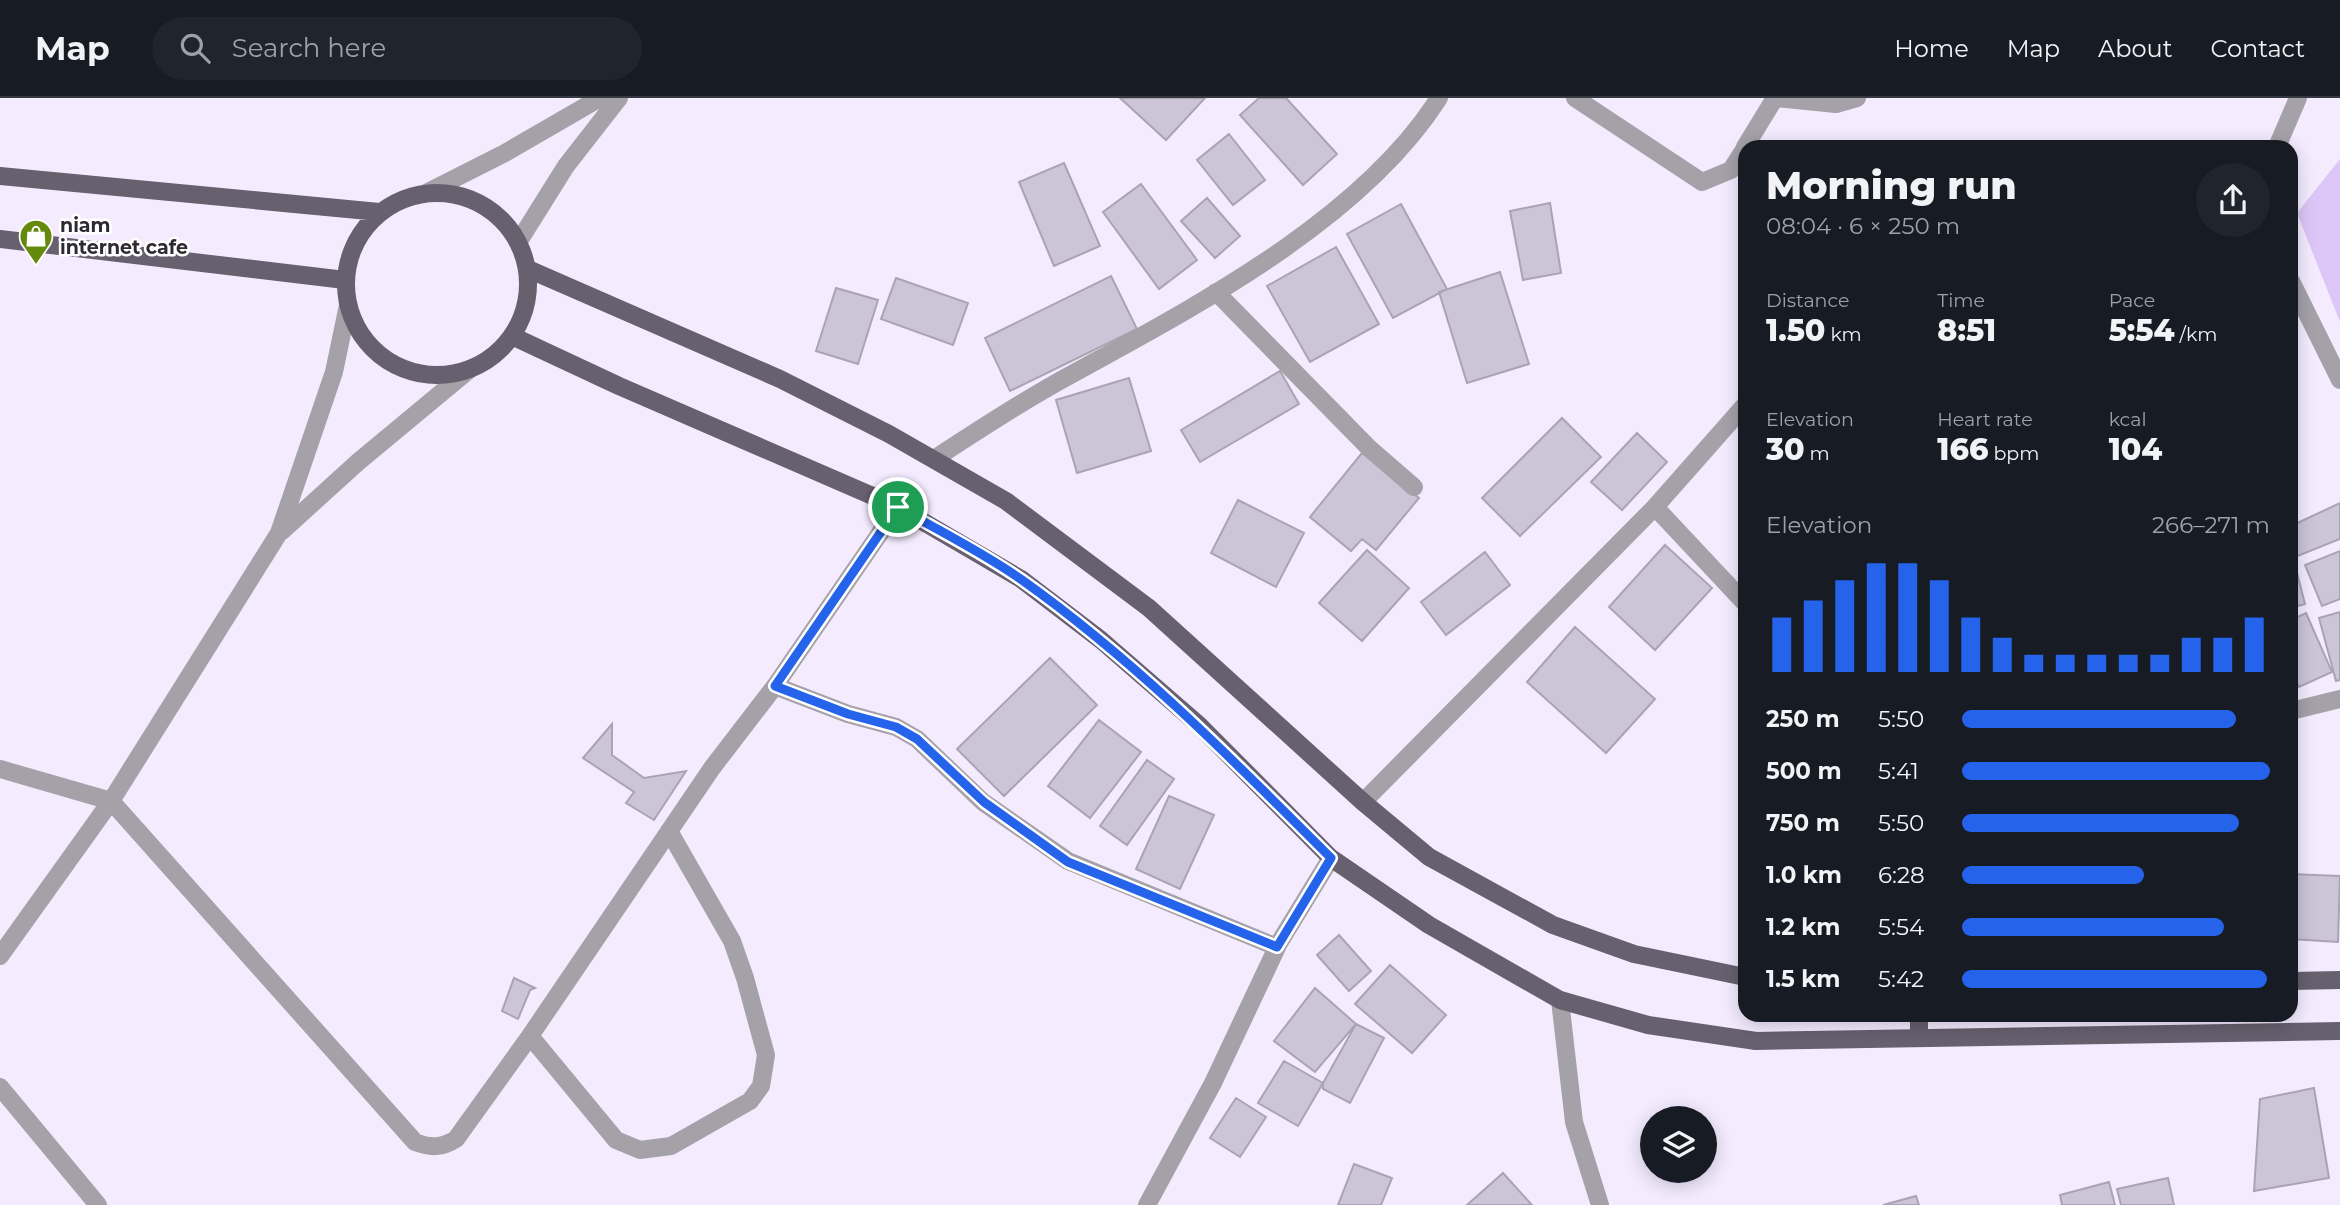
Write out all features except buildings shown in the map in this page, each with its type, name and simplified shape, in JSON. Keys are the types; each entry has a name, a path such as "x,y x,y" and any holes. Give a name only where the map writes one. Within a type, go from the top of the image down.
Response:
{"main road":[{"path":"0,176 379,212"},
{"path":"426,193 451,193 475,200 500,217 519,241 528,270 529,293 523,315 512,336 493,356 470,369 444,375 416,373 391,363 372,348 356,328 348,305 345,280 351,254 362,231 379,212 401,200 426,193"},
{"path":"1,242 345,280"},
{"path":"528,270 780,379 934,458 1006,501 1149,608 1363,802 1429,856 1553,925 1634,954 1738,976"},
{"path":"512,336 619,386 898,507 1021,579 1101,640 1199,724 1331,858 1429,925 1560,1000 1648,1025 1756,1041 2340,1031"},
{"path":"2298,981 2340,980"},
{"path":"1919,1022 1919,1037"}],"street":[{"path":"426,193 505,153 600,98"},
{"path":"519,241 566,166 619,98"},
{"path":"934,458 1022,403 1151,333 1275,254 1364,187 1403,148 1439,98"},
{"path":"1575,98 1702,182 1731,170 1738,158"},
{"path":"1749,140 1775,98 1836,104 1857,98"},
{"path":"2280,140 2298,98"},
{"path":"1216,292 1369,448 1414,487"},
{"path":"2298,295 2340,380"},
{"path":"0,956 111,801 279,533 334,372 348,305"},
{"path":"279,533 358,462 470,369"},
{"path":"1363,802 1655,508 1738,413"},
{"path":"0,769 111,801 415,1142 437,1147 456,1139 530,1036 712,768 775,686 898,507"},
{"path":"1655,508 1738,596"},
{"path":"775,686 848,714 896,727 917,739 984,802 1068,862 1277,947"},
{"path":"2298,709 2340,699"},
{"path":"530,1036 616,1140 640,1150 671,1146 750,1101 761,1086 766,1055 732,940 669,831"},
{"path":"1147,1205 1213,1083 1277,947 1331,858"},
{"path":"1560,1000 1574,1122 1601,1205"},
{"path":"0,1087 98,1205"}],"shaded area":[{"path":"2340,159 2340,322 2298,216 2298,212"}],"place":[{"name":"niam internet cafe","path":"36,266"}],"route":[{"path":"898,507 1021,579 1101,640 1199,724 1331,858 1277,947 1068,862 984,802 917,739 896,727 848,714 775,686 898,507"}]}
